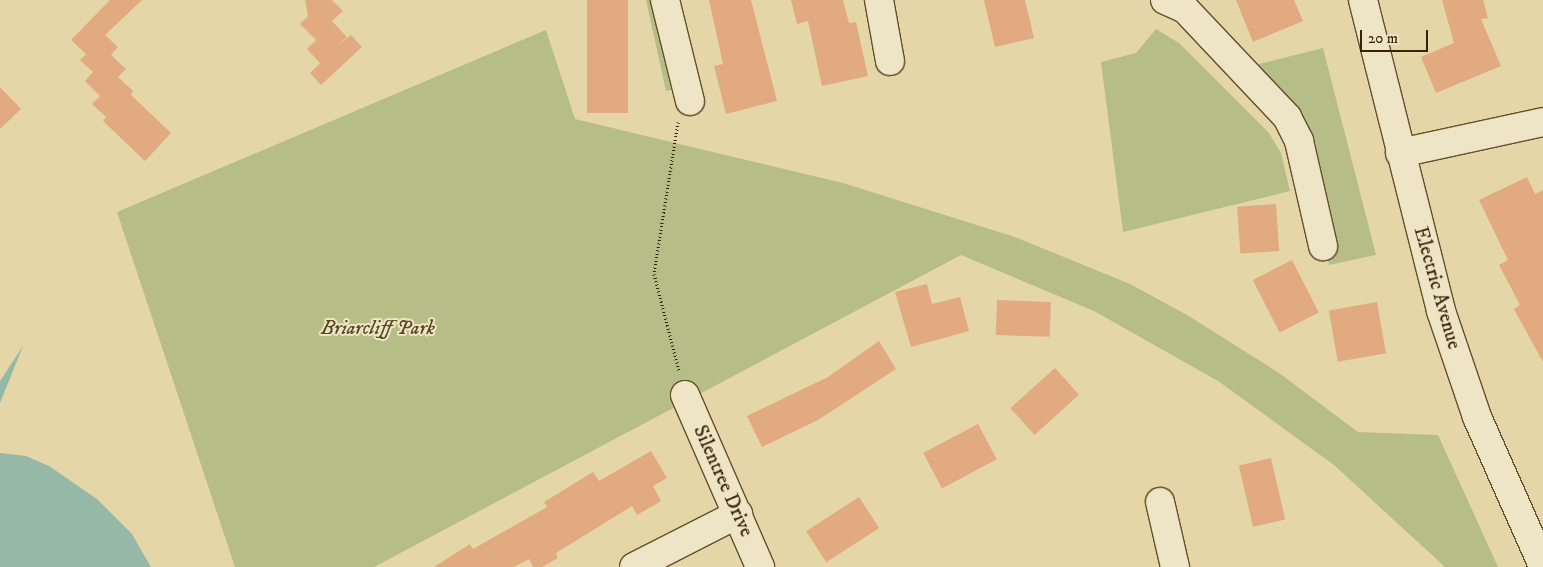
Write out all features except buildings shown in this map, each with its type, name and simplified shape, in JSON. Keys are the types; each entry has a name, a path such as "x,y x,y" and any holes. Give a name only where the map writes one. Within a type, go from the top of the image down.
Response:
{"street":[{"path":"665,0 690,101"},
{"path":"879,0 890,62"},
{"path":"1166,0 1185,9 1287,117 1299,141 1323,246"},
{"name":"Electric Avenue","path":"1363,0 1441,312 1466,389 1522,525 1543,566"},
{"path":"1400,153 1543,122"},
{"name":"Silentree Drive","path":"685,395 760,567"},
{"path":"1160,502 1175,567"},
{"path":"634,567 738,514"}],"path":[{"path":"685,395 654,274 680,108 690,101"}],"green space":[{"path":"646,0 670,0 691,86 666,91"},
{"path":"1156,29 1179,43 1269,133 1281,153 1290,191 1123,232 1101,62 1136,53"},
{"name":"Briarcliff Park","path":"546,30 575,119 843,183 1015,237 1130,284 1187,315 1279,373 1358,432 1438,435 1498,567 1445,567 1334,465 1218,381 1094,311 961,255 374,567 235,567 117,212"},
{"path":"1323,48 1376,255 1329,265 1306,159 1235,70"}],"shaded area":[{"path":"23,346 0,403 0,381"},
{"path":"0,453 26,456 49,466 97,499 132,534 151,567 0,567"}]}
